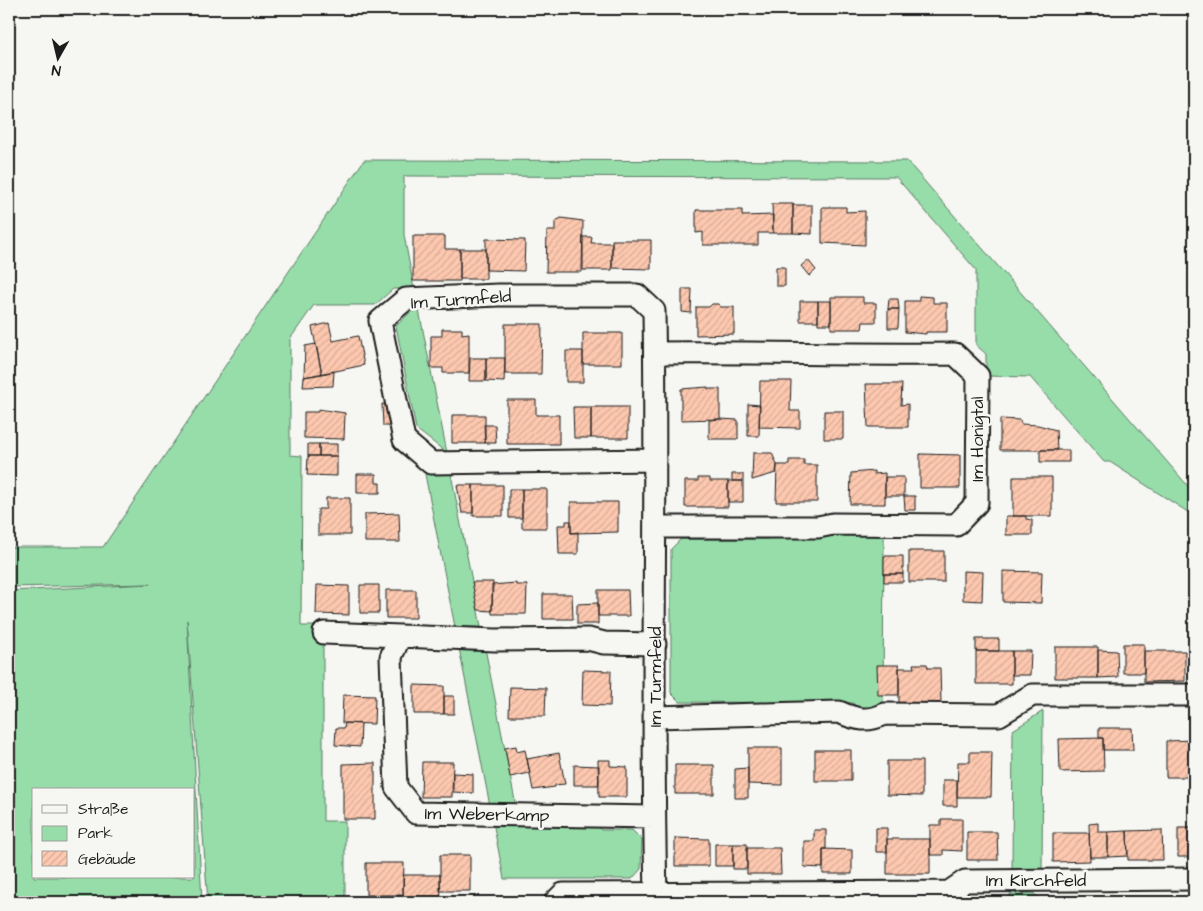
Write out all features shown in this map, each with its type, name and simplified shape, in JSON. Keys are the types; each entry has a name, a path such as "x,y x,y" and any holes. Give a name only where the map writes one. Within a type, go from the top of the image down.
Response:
{"street":[{"name":"Im Turmfeld","path":"655,460 430,463 404,440 380,321 406,299 498,295 637,295 654,311 656,527 654,817 656,894"},
{"name":"Im Honigtal","path":"655,353 955,354 978,376 977,503 956,524 833,524 818,527 656,527"},
{"path":"324,633 495,640 588,639 604,643 655,644"},
{"name":"Im Weberkamp","path":"400,636 391,657 396,787 416,813 654,817"},
{"path":"655,717 839,712 855,720 872,720 886,714 999,715 1032,695 1194,695"},
{"name":"Im Kirchfeld","path":"555,902 563,894 949,892 965,881 1194,879"}],"green space":[{"path":"364,160 907,161 1194,493 1194,516 1110,462 1104,462 1030,377 986,376 986,354 976,345 976,270 896,177 404,176 404,235 414,289 393,289 375,305 314,305 290,339 290,455 302,456 301,626 323,626 323,821 345,821 345,902 208,902 187,620 202,902 9,902 9,591 150,584 9,587 9,547 103,547"},
{"path":"418,305 447,453 416,429 396,326"},
{"path":"424,469 450,469 481,627 455,627"},
{"path":"773,534 884,535 883,703 874,713 863,713 853,703 680,702 671,693 671,549 681,539 768,539"},
{"path":"458,643 485,648 515,801 510,806 490,806"},
{"path":"1043,711 1042,873 1012,873 1013,730"},
{"path":"493,822 593,822 601,830 632,830 642,840 641,869 632,879 504,879"},
{"path":"1033,893 1040,899 1040,902 1010,902 1010,894"}],"building":[{"path":"772,204 793,204 793,233 773,233"},
{"path":"793,205 812,205 812,234 793,233"},
{"path":"822,207 846,207 846,212 865,211 865,245 822,243"},
{"path":"696,210 742,210 742,216 773,215 773,233 758,233 758,245 703,245 703,232 696,233"},
{"path":"561,218 583,221 582,272 546,272 547,231 555,231 555,222"},
{"path":"413,236 445,236 445,249 460,249 460,281 413,281"},
{"path":"583,237 592,237 591,243 612,243 612,270 583,270"},
{"path":"486,239 525,240 524,271 486,270"},
{"path":"612,240 651,240 651,269 612,268"},
{"path":"460,249 486,249 486,279 460,279"},
{"path":"808,260 816,270 809,276 801,266"},
{"path":"776,267 785,267 785,286 776,286"},
{"path":"682,289 692,289 691,313 682,312"},
{"path":"919,296 933,297 933,303 947,303 947,332 926,332 926,334 905,332 905,301 919,301"},
{"path":"831,297 863,297 863,303 876,303 876,322 863,322 862,329 831,329"},
{"path":"889,299 898,299 899,309 888,309"},
{"path":"800,301 818,301 818,321 800,321"},
{"path":"818,301 831,301 831,324 818,324"},
{"path":"712,304 718,304 721,307 734,307 734,334 696,335 696,307 709,307"},
{"path":"888,309 899,309 898,328 888,328"},
{"path":"329,323 333,341 358,336 364,365 322,374 312,327"},
{"path":"505,324 542,324 541,374 505,374"},
{"path":"442,329 462,329 462,334 469,333 469,373 443,373 443,368 431,368 431,336 442,336"},
{"path":"583,333 622,333 622,364 583,364"},
{"path":"316,344 322,374 304,377 305,346"},
{"path":"566,351 583,351 583,382 566,382"},
{"path":"470,358 486,358 486,381 469,381"},
{"path":"486,358 505,358 504,382 486,381"},
{"path":"334,371 333,386 303,387 304,377"},
{"path":"760,381 791,381 790,411 800,411 800,428 759,427"},
{"path":"866,384 902,384 901,405 908,404 908,427 868,427"},
{"path":"708,387 708,389 720,389 720,419 681,420 681,389"},
{"path":"507,400 536,400 536,415 559,415 559,444 507,444"},
{"path":"382,404 391,405 391,426 383,426"},
{"path":"748,404 760,405 759,436 748,436"},
{"path":"573,407 591,407 591,438 574,438"},
{"path":"591,407 628,407 628,438 591,438"},
{"path":"318,409 345,413 344,439 304,438 304,412 318,412"},
{"path":"824,411 843,411 843,439 824,439"},
{"path":"452,415 485,415 485,443 452,443"},
{"path":"1000,419 1020,420 1021,424 1038,425 1056,430 1057,450 1000,450"},
{"path":"709,420 738,420 738,439 709,439"},
{"path":"484,425 495,425 496,443 485,443"},
{"path":"308,444 319,444 319,456 308,456"},
{"path":"319,444 337,444 337,456 319,456"},
{"path":"1040,450 1069,450 1069,462 1040,462"},
{"path":"753,453 772,453 777,465 776,473 752,480"},
{"path":"920,454 960,455 960,488 920,488"},
{"path":"308,456 337,456 337,476 307,475"},
{"path":"789,460 804,460 804,465 817,465 817,502 776,502 777,465 789,465"},
{"path":"874,471 874,474 885,473 885,504 850,504 851,473"},
{"path":"357,474 376,474 376,483 380,483 380,493 357,493"},
{"path":"732,474 743,474 743,481 732,481"},
{"path":"885,477 904,477 904,496 885,496"},
{"path":"1013,477 1052,477 1052,516 1013,516"},
{"path":"698,478 710,478 710,481 728,481 728,507 685,507 685,481 698,481"},
{"path":"728,481 743,481 743,502 728,502"},
{"path":"457,485 473,485 473,513 462,513"},
{"path":"473,485 503,485 503,516 473,516"},
{"path":"509,489 522,489 522,518 509,518"},
{"path":"522,489 547,489 547,528 522,528"},
{"path":"904,496 915,496 915,510 905,510"},
{"path":"326,498 350,498 350,535 318,535 318,509 326,509"},
{"path":"571,502 618,502 618,532 571,533"},
{"path":"399,513 400,542 365,542 365,514"},
{"path":"1006,516 1026,516 1026,519 1032,520 1032,535 1006,535"},
{"path":"566,521 571,521 571,533 578,532 578,554 559,554 558,525 566,525"},
{"path":"909,551 944,551 944,582 909,582"},
{"path":"884,556 903,556 903,574 884,574"},
{"path":"963,571 983,572 982,601 963,600"},
{"path":"1003,571 1042,572 1041,603 1003,602"},
{"path":"884,574 903,574 903,582 884,582"},
{"path":"472,582 493,582 492,611 478,610"},
{"path":"516,583 516,585 527,585 526,614 492,614 492,585"},
{"path":"317,585 349,586 349,615 316,614"},
{"path":"360,585 379,585 379,613 360,613"},
{"path":"386,590 416,590 416,618 386,618"},
{"path":"598,590 628,590 629,616 598,616"},
{"path":"543,594 572,594 573,619 543,619"},
{"path":"598,603 598,624 577,624 577,604"},
{"path":"976,639 999,639 999,651 976,651"},
{"path":"1123,644 1144,644 1144,673 1123,673"},
{"path":"1055,647 1098,647 1098,678 1055,678"},
{"path":"1098,650 1117,651 1118,677 1098,678"},
{"path":"976,651 1012,651 1012,684 976,684"},
{"path":"1012,651 1031,651 1030,675 1012,675"},
{"path":"1144,651 1185,651 1185,681 1144,682"},
{"path":"913,664 927,664 928,668 940,668 941,703 899,703 899,668 914,668"},
{"path":"877,665 899,665 899,695 878,695"},
{"path":"583,670 611,671 610,706 582,705"},
{"path":"414,685 444,686 444,714 414,714"},
{"path":"510,687 546,688 545,716 509,716"},
{"path":"343,695 375,696 374,724 342,723"},
{"path":"444,696 454,696 454,714 444,714"},
{"path":"345,723 361,724 360,747 335,745 336,728 344,728"},
{"path":"1099,728 1132,728 1133,750 1103,750 1103,738 1099,738"},
{"path":"1103,738 1104,771 1060,772 1059,739"},
{"path":"1194,740 1194,777 1166,777 1166,741"},
{"path":"516,746 517,752 525,750 530,773 510,777 505,748"},
{"path":"748,748 782,748 782,785 748,784"},
{"path":"815,750 851,750 851,781 815,781"},
{"path":"970,752 992,752 991,797 957,797 958,762 970,762"},
{"path":"559,753 565,784 533,790 527,759"},
{"path":"598,760 610,760 610,766 627,767 627,797 599,797"},
{"path":"887,761 922,761 922,796 887,795"},
{"path":"422,762 453,762 452,797 421,797"},
{"path":"375,763 375,819 343,819 343,764"},
{"path":"574,765 599,766 599,785 574,785"},
{"path":"675,765 714,765 714,794 675,794"},
{"path":"748,768 748,798 735,798 735,769"},
{"path":"453,773 473,774 473,793 453,792"},
{"path":"943,780 957,780 957,806 943,806"},
{"path":"941,819 962,819 962,851 943,850 943,855 930,855 930,825 941,825"},
{"path":"1098,823 1098,832 1108,832 1108,857 1090,857 1089,824"},
{"path":"876,828 887,828 887,852 876,852"},
{"path":"1178,828 1192,828 1194,857 1178,857"},
{"path":"814,830 826,830 823,868 804,867 804,841 814,841"},
{"path":"1162,830 1163,860 1128,860 1127,831"},
{"path":"1127,831 1128,856 1108,857 1108,832"},
{"path":"967,832 997,832 998,860 967,860"},
{"path":"1053,833 1089,833 1090,861 1053,862"},
{"path":"675,838 709,839 709,866 675,866"},
{"path":"887,839 930,839 930,874 887,874"},
{"path":"715,844 733,844 733,866 715,866"},
{"path":"733,844 747,844 747,869 733,869"},
{"path":"747,848 780,848 781,874 747,874"},
{"path":"823,849 852,850 852,874 823,874"},
{"path":"440,855 470,855 470,891 440,891"},
{"path":"366,863 404,863 403,895 366,895"},
{"path":"403,875 440,875 441,902 403,902"}]}
